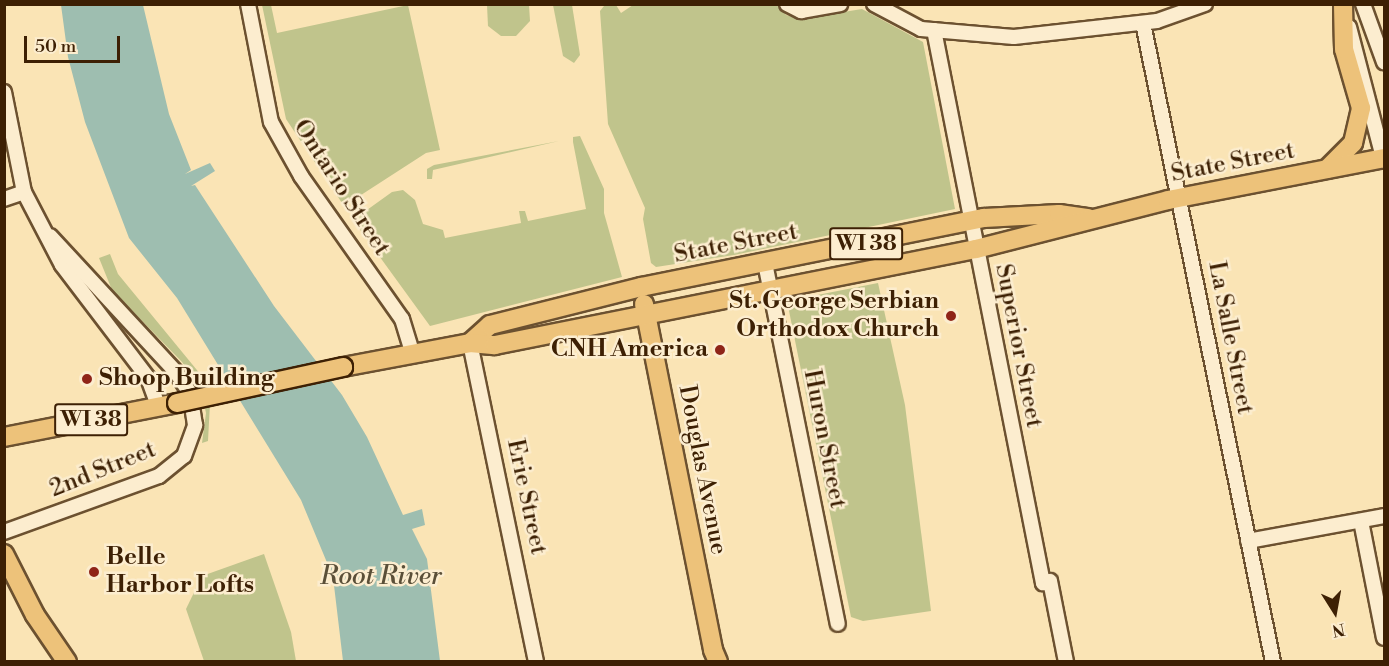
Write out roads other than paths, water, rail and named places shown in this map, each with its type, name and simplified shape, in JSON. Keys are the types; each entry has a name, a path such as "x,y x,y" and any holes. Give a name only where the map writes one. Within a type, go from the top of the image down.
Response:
{"main road":[{"path":"1326,170 1353,142 1361,108 1344,49 1343,4"},
{"name":"State Street","path":"4,437 177,403 412,352 470,343 495,345 770,288 976,249 1059,231 1092,218 1179,198 1384,159"},
{"name":"State Street","path":"470,343 490,325 640,287 970,222 1059,214 1092,218"},
{"name":"Douglas Avenue","path":"640,287 718,662"},
{"path":"4,554 35,615 67,662"}],"street":[{"name":"Ontario Street","path":"248,4 271,122 301,176 402,319 412,352"},
{"path":"787,4 801,11 840,4"},
{"path":"874,4 921,30 1038,37 1171,18 1205,4"},
{"path":"1343,4 1384,159"},
{"path":"1364,11 1384,62"},
{"name":"La Salle Street","path":"1143,23 1273,662"},
{"name":"Superior Street","path":"934,30 970,222 1043,583 1050,581 1066,662"},
{"path":"4,92 24,192 50,236 62,266 148,378 158,406"},
{"path":"4,199 24,192"},
{"name":"2nd Street","path":"4,532 159,476 184,456 195,425 193,404 185,384 50,236"},
{"name":"Huron Street","path":"765,263 838,624"},
{"name":"Erie Street","path":"470,343 536,662"},
{"path":"1248,541 1384,516"},
{"path":"1361,521 1378,582 1384,638"}],"water":[{"name":"Root River","path":"61,5 143,5 169,114 191,170 185,174 210,163 215,171 191,186 195,185 274,306 342,395 367,437 403,515 422,509 425,525 412,529 427,559 440,661 343,661 333,577 301,500 177,298 129,238 85,122 68,57"}],"place":[{"name":"St. George Serbian Orthodox Church","path":"951,316"},
{"name":"CNH America","path":"720,350"},
{"name":"Shoop Building","path":"87,379"},
{"name":"Belle Harbor Lofts","path":"94,572"}]}
